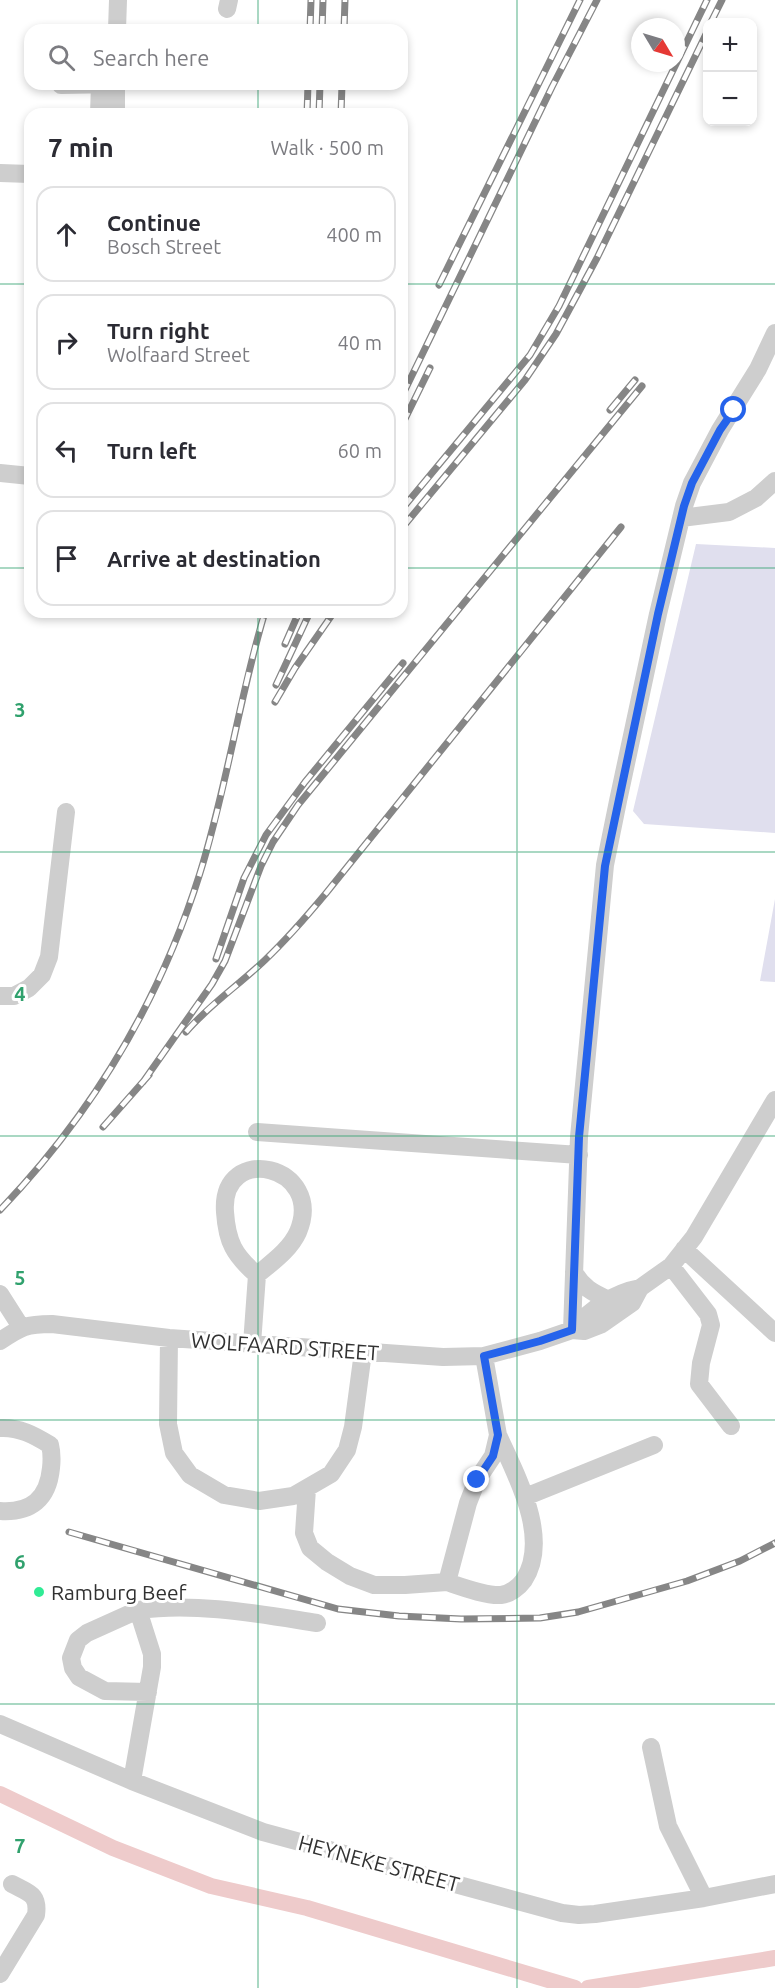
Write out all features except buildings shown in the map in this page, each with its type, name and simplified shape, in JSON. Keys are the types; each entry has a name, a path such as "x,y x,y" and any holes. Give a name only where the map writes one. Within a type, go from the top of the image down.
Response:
{"street":[{"path":"117,24 118,0"},
{"path":"99,108 100,90"},
{"path":"116,90 116,108"},
{"path":"0,173 24,174"},
{"path":"572,1330 579,1155 605,866 645,673 681,518 692,483 720,430 759,369 774,338"},
{"path":"0,473 24,475"},
{"path":"681,518 729,512 756,498 775,481"},
{"path":"0,996 14,996 29,988 42,975 49,957 66,812"},
{"name":"WOLFAARD STREET","path":"0,1341 21,1327 52,1324 170,1338 443,1357 484,1356 572,1330 584,1331 602,1324 632,1303 640,1288 670,1266 694,1237 775,1100"},
{"path":"257,1132 579,1155"},
{"path":"252,1344 257,1275 287,1249 298,1233 303,1213 300,1197 293,1182 277,1171 258,1168 243,1172 234,1179 225,1205 230,1242 235,1253 257,1275"},
{"path":"684,1249 775,1333"},
{"path":"670,1266 708,1314 711,1325 701,1363 699,1384 732,1426"},
{"path":"574,1272 580,1283 593,1293 609,1300"},
{"name":"WOLFAARD STREET","path":"572,1330 585,1316 609,1300 626,1290 640,1288"},
{"path":"0,1294 21,1327"},
{"path":"170,1338 168,1424 174,1453 190,1476 224,1495 259,1501 293,1496 331,1474 347,1450 353,1427 363,1352"},
{"path":"306,1489 304,1533 310,1548 350,1576 374,1585 447,1582 502,1595 519,1587 528,1573 534,1550 529,1514 525,1497 498,1435 484,1356"},
{"path":"0,1428 21,1430 35,1436 50,1445 52,1454 50,1481 39,1501 22,1510 0,1511"},
{"path":"447,1582 468,1503 477,1480 493,1456 498,1435"},
{"path":"525,1497 654,1445"},
{"path":"148,1692 105,1691 79,1677 73,1668 71,1658 78,1640 87,1633 138,1610 165,1607 264,1615 317,1623"},
{"path":"132,1781 148,1692 152,1654 138,1610"},
{"name":"HEYNEKE STREET","path":"0,1724 132,1781 263,1832 562,1913 579,1915 704,1898 775,1884"},
{"path":"651,1747 668,1826 704,1898"},
{"path":"0,1974 36,1916 38,1904 32,1895 12,1884"}],"shaded area":[{"path":"696,544 775,548 775,833 644,824 633,811"},
{"path":"775,899 775,982 760,981"}],"waterway":[{"path":"0,1794 113,1848 211,1886 307,1908 575,1988"},
{"path":"588,1988 775,1958"}],"railway":[{"path":"310,24 311,0"},
{"path":"322,24 323,0"},
{"path":"344,24 345,0"},
{"path":"439,285 580,0"},
{"path":"408,384 552,87 597,0"},
{"path":"408,502 530,355 559,306 707,0"},
{"path":"713,18 722,0"},
{"path":"408,521 525,380 556,334 597,258 703,40"},
{"path":"307,108 308,90"},
{"path":"319,108 320,90"},
{"path":"341,108 342,90"},
{"path":"408,413 430,368"},
{"path":"610,410 635,380"},
{"path":"143,1082 212,984 225,961 261,866 273,842 298,805 642,386"},
{"path":"186,1032 204,1013 265,960 312,910 621,527"},
{"path":"0,1210 34,1173 94,1094 144,1010 165,966 200,873 263,618"},
{"path":"285,644 296,618"},
{"path":"276,685 307,618"},
{"path":"275,702 295,668 330,618"},
{"path":"216,959 244,878 266,835 305,782 403,663"},
{"path":"103,1127 149,1075"},
{"path":"69,1532 338,1609 399,1616 461,1619 540,1618 578,1612 687,1581 740,1561 775,1543"}],"place":[{"name":"Ramburg Beef","path":"39,1592"}],"route":[{"path":"477,1480 493,1456 498,1435 484,1356 572,1330 579,1137 605,866 658,614 684,506 692,483 720,430 734,410"}]}
